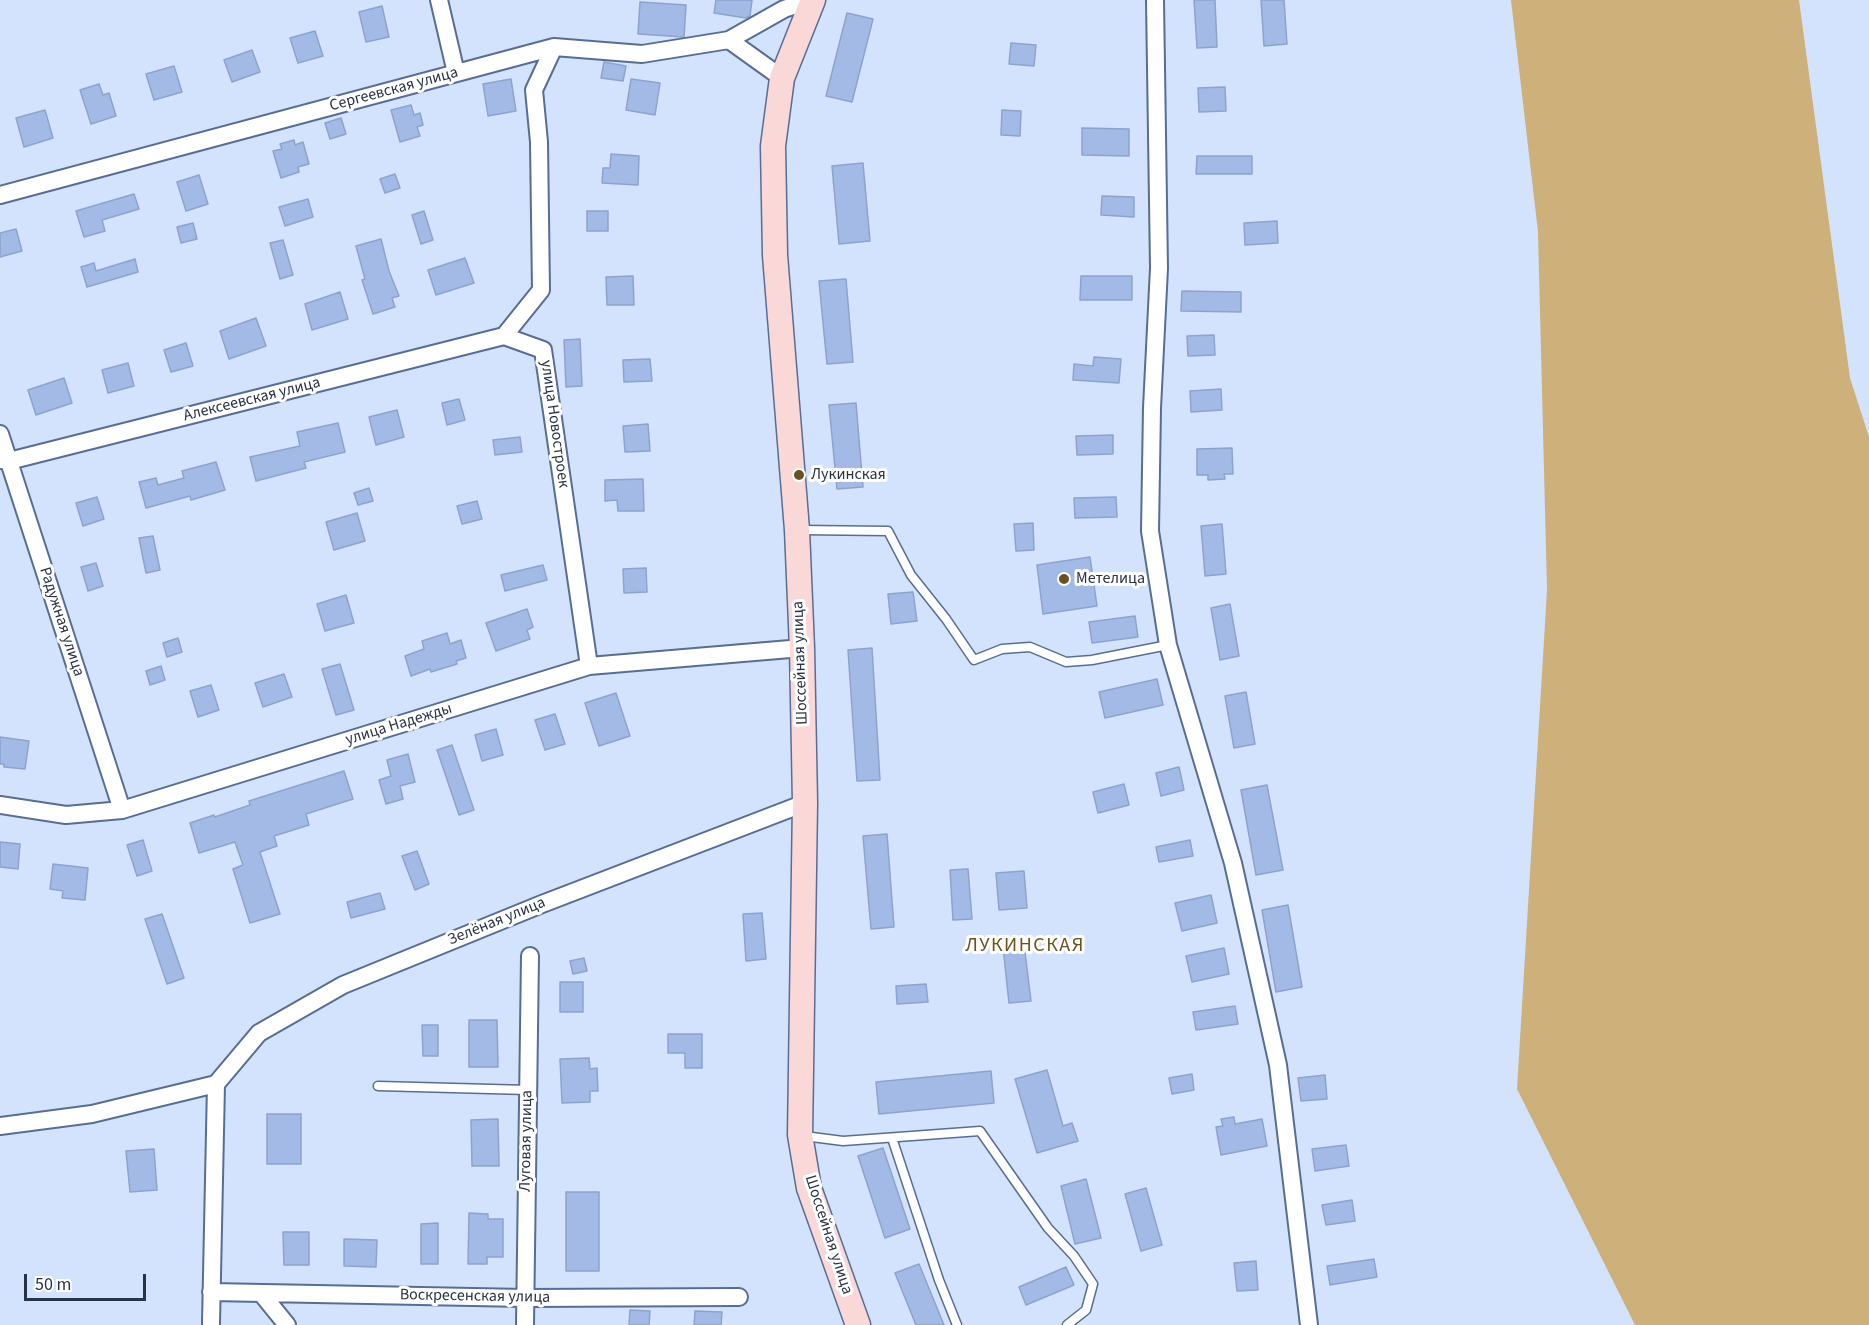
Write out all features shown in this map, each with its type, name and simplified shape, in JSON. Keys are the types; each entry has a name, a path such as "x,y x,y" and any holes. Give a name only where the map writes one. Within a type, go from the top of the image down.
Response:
{"main road":[{"name":"Шоссейная улица","path":"813,0 782,78 773,146 775,255 797,530 802,648 805,803 800,1135 808,1188 858,1325"}],"street":[{"path":"439,0 456,73"},
{"path":"782,78 729,40 784,9 813,0"},
{"path":"1155,0 1159,268 1152,408 1150,531 1168,645 1233,863 1278,1065 1309,1325"},
{"name":"Сергеевская улица","path":"0,195 554,46 642,54 729,40"},
{"path":"504,336 541,290 539,142 534,90 554,46"},
{"name":"Алексеевская улица","path":"4,460 504,336"},
{"name":"улица Новостроек","path":"504,336 543,350 589,666"},
{"name":"Радужная улица","path":"0,434 4,460 122,810"},
{"name":"улица Надежды","path":"0,805 66,815 122,810 589,666 802,648"},
{"name":"Зелёная улица","path":"216,1084 259,1033 343,985 542,904 805,803"},
{"name":"Луговая улица","path":"525,1325 530,956"},
{"path":"0,1126 92,1114 216,1084 211,1323"},
{"name":"Воскресенская улица","path":"211,1292 525,1298 739,1298"},
{"path":"261,1293 287,1325"}],"lane":[{"path":"797,530 888,531 911,575 974,660 1002,649 1030,647 1066,662 1092,660 1168,645"},
{"path":"378,1086 528,1090"},
{"path":"800,1135 843,1142 980,1131 1048,1228 1074,1256 1093,1284 1086,1310 1067,1325"},
{"path":"892,1138 939,1280 957,1325"}],"shaded area":[{"path":"1511,0 1799,0 1850,378 1869,437 1869,1325 1635,1325 1517,1089 1547,590 1538,232"}],"building":[{"path":"716,0 752,0 750,16 746,18 714,13"},
{"path":"1194,0 1215,0 1217,47 1197,48"},
{"path":"1261,0 1284,0 1287,44 1264,46"},
{"path":"640,2 686,5 684,37 638,34"},
{"path":"382,6 389,37 366,42 359,12"},
{"path":"847,13 873,19 852,102 826,96"},
{"path":"315,31 323,56 298,63 290,38"},
{"path":"1011,43 1036,45 1034,66 1009,64"},
{"path":"252,50 260,72 232,82 224,60"},
{"path":"604,62 626,66 623,81 601,78"},
{"path":"174,66 182,92 154,100 146,74"},
{"path":"511,79 516,111 488,116 483,84"},
{"path":"631,79 660,83 655,115 626,110"},
{"path":"99,84 103,95 109,93 116,116 91,124 80,90"},
{"path":"1225,87 1226,111 1199,112 1198,88"},
{"path":"411,105 414,115 420,113 423,125 417,127 420,136 400,142 391,110"},
{"path":"45,110 53,138 24,147 16,118"},
{"path":"1002,110 1021,111 1020,136 1001,135"},
{"path":"341,118 346,134 330,139 325,123"},
{"path":"1082,128 1129,129 1129,156 1082,155"},
{"path":"294,140 295,145 303,142 309,164 298,167 299,172 281,178 273,151 282,149 280,144"},
{"path":"611,154 639,156 638,185 602,183 603,168 610,168"},
{"path":"1197,156 1252,156 1252,174 1196,174"},
{"path":"863,163 870,241 839,244 832,166"},
{"path":"395,174 400,188 385,193 380,179"},
{"path":"199,175 208,204 186,211 177,182"},
{"path":"134,194 139,209 102,220 105,231 84,237 76,211"},
{"path":"1102,196 1134,197 1134,217 1101,215"},
{"path":"308,199 313,217 285,226 279,207"},
{"path":"424,211 433,240 421,244 412,215"},
{"path":"587,211 608,211 608,231 587,231"},
{"path":"1277,221 1278,243 1245,245 1244,223"},
{"path":"193,223 197,239 181,243 177,227"},
{"path":"16,229 22,251 0,257 0,233"},
{"path":"381,239 389,271 399,296 392,298 395,307 373,314 362,280 365,279 356,246"},
{"path":"283,240 293,275 280,279 270,243"},
{"path":"465,258 474,283 436,295 428,270"},
{"path":"135,259 138,272 87,287 81,267 94,263 96,271"},
{"path":"633,276 634,305 607,305 606,277"},
{"path":"1081,276 1132,276 1132,300 1080,300"},
{"path":"846,279 853,362 827,364 819,281"},
{"path":"1182,291 1241,292 1241,312 1181,311"},
{"path":"340,292 348,319 312,330 305,304"},
{"path":"256,318 266,346 229,359 220,331"},
{"path":"1214,335 1215,355 1188,356 1187,336"},
{"path":"580,339 582,386 566,387 564,340"},
{"path":"186,343 193,366 171,372 164,350"},
{"path":"1094,357 1121,359 1119,383 1073,380 1074,364 1093,366"},
{"path":"650,359 652,381 624,382 623,360"},
{"path":"128,363 134,386 108,393 102,370"},
{"path":"64,378 72,403 36,415 28,390"},
{"path":"1221,389 1222,410 1191,412 1190,391"},
{"path":"459,399 465,420 447,425 442,403"},
{"path":"856,403 863,487 837,489 829,405"},
{"path":"397,410 404,437 376,445 369,417"},
{"path":"338,423 345,452 304,462 306,468 256,481 250,457 300,446 297,432"},
{"path":"648,424 650,451 625,452 623,426"},
{"path":"1113,435 1113,454 1077,455 1076,436"},
{"path":"520,437 522,452 495,455 493,440"},
{"path":"1232,448 1233,474 1224,474 1225,479 1208,480 1208,475 1197,475 1197,449"},
{"path":"216,462 225,490 191,500 190,496 146,508 139,482 156,478 158,485 184,478 182,471"},
{"path":"643,479 644,511 618,511 617,500 605,501 605,480"},
{"path":"369,488 373,501 358,505 354,493"},
{"path":"97,497 104,519 83,526 76,503"},
{"path":"1116,497 1117,517 1075,518 1074,498"},
{"path":"477,501 482,519 462,524 457,506"},
{"path":"357,513 365,541 334,550 326,522"},
{"path":"1033,523 1034,550 1016,551 1014,524"},
{"path":"1222,524 1226,574 1205,576 1201,526"},
{"path":"153,536 160,570 146,573 139,538"},
{"path":"1090,557 1097,606 1043,614 1037,565"},
{"path":"96,563 103,586 88,591 81,567"},
{"path":"543,565 547,580 505,591 501,575"},
{"path":"646,568 647,592 624,593 623,569"},
{"path":"913,592 917,621 891,624 888,594"},
{"path":"346,595 354,623 325,631 317,604"},
{"path":"1230,604 1239,656 1220,660 1211,608"},
{"path":"527,609 533,627 527,630 530,639 496,651 486,623"},
{"path":"1135,616 1138,637 1092,643 1089,622"},
{"path":"447,633 450,644 461,640 466,658 456,661 457,664 431,672 430,669 411,676 405,656 424,649 422,641"},
{"path":"178,638 182,652 167,657 163,643"},
{"path":"872,648 880,780 857,781 848,650"},
{"path":"340,664 354,710 336,715 322,669"},
{"path":"161,666 165,680 150,685 146,671"},
{"path":"284,674 292,697 263,707 255,683"},
{"path":"1157,679 1163,705 1105,718 1099,692"},
{"path":"211,685 219,710 198,717 190,691"},
{"path":"1246,692 1255,744 1234,748 1225,696"},
{"path":"616,693 630,736 599,746 585,703"},
{"path":"555,714 565,744 545,750 535,720"},
{"path":"496,729 503,755 482,761 475,735"},
{"path":"0,737 29,741 25,769 4,767 4,764 0,764"},
{"path":"452,745 474,810 459,815 437,750"},
{"path":"408,754 415,782 400,786 403,799 386,804 379,780 391,776 387,760"},
{"path":"1179,767 1184,790 1161,796 1156,773"},
{"path":"344,771 353,799 306,814 309,825 274,836 277,846 260,852 280,914 250,923 233,869 243,865 235,842 199,853 190,823 214,815 215,817 250,805 249,801"},
{"path":"1124,784 1129,805 1098,813 1093,792"},
{"path":"1267,785 1283,870 1256,875 1241,790"},
{"path":"887,834 894,927 871,929 863,836"},
{"path":"143,840 152,871 137,876 127,845"},
{"path":"1190,840 1193,856 1159,862 1156,847"},
{"path":"0,842 20,844 18,869 0,867"},
{"path":"417,851 429,884 415,890 402,856"},
{"path":"53,864 88,868 85,900 62,898 63,891 50,889"},
{"path":"968,869 972,919 953,920 950,870"},
{"path":"1024,871 1027,908 999,910 996,873"},
{"path":"380,893 385,909 351,918 347,902"},
{"path":"1211,895 1217,923 1182,931 1175,903"},
{"path":"1288,905 1302,987 1276,992 1262,910"},
{"path":"762,913 766,959 746,961 743,914"},
{"path":"162,914 184,978 167,984 145,919"},
{"path":"1024,944 1031,1001 1009,1003 1003,947"},
{"path":"1224,948 1229,974 1192,982 1186,956"},
{"path":"584,958 587,971 573,974 570,961"},
{"path":"560,982 583,982 583,1012 560,1012"},
{"path":"926,984 928,1002 897,1004 896,986"},
{"path":"1235,1006 1238,1024 1196,1030 1193,1012"},
{"path":"469,1020 497,1020 498,1067 469,1067"},
{"path":"422,1025 438,1025 438,1056 423,1056"},
{"path":"668,1034 702,1034 702,1068 685,1068 685,1053 668,1053"},
{"path":"589,1058 590,1069 597,1068 598,1091 590,1091 590,1102 562,1103 560,1059"},
{"path":"1047,1070 1063,1126 1072,1123 1078,1141 1037,1153 1015,1079"},
{"path":"991,1071 994,1103 879,1114 876,1082"},
{"path":"1192,1074 1194,1090 1172,1094 1169,1078"},
{"path":"1325,1075 1327,1099 1301,1101 1298,1078"},
{"path":"267,1114 301,1114 301,1164 267,1164"},
{"path":"1234,1117 1235,1124 1262,1119 1267,1146 1221,1155 1216,1127 1223,1126 1221,1119"},
{"path":"498,1119 499,1166 472,1166 471,1120"},
{"path":"1346,1145 1349,1166 1315,1171 1312,1149"},
{"path":"883,1148 910,1229 885,1238 858,1156"},
{"path":"154,1149 157,1190 130,1192 126,1151"},
{"path":"1086,1179 1101,1238 1075,1244 1061,1186"},
{"path":"1146,1188 1162,1245 1141,1251 1125,1194"},
{"path":"566,1192 599,1192 599,1271 566,1271"},
{"path":"1352,1200 1355,1221 1326,1225 1322,1205"},
{"path":"469,1213 488,1214 488,1219 503,1219 503,1257 487,1257 487,1264 468,1264"},
{"path":"438,1223 438,1264 421,1264 421,1224"},
{"path":"283,1232 309,1232 309,1265 284,1265"},
{"path":"344,1239 377,1240 376,1267 344,1266"},
{"path":"1374,1259 1377,1277 1330,1285 1327,1266"},
{"path":"1256,1261 1258,1290 1237,1291 1234,1263"},
{"path":"919,1264 944,1325 916,1325 895,1273"},
{"path":"1066,1267 1074,1285 1026,1305 1019,1287"},
{"path":"630,1310 650,1311 649,1325 629,1325"},
{"path":"695,1311 722,1312 721,1325 694,1325"}],"place":[{"name":"Лукинская","path":"799,475"},
{"name":"Метелица","path":"1064,579"}],"district":[{"name":"ЛУКИНСКАЯ","path":"1025,947"}]}
